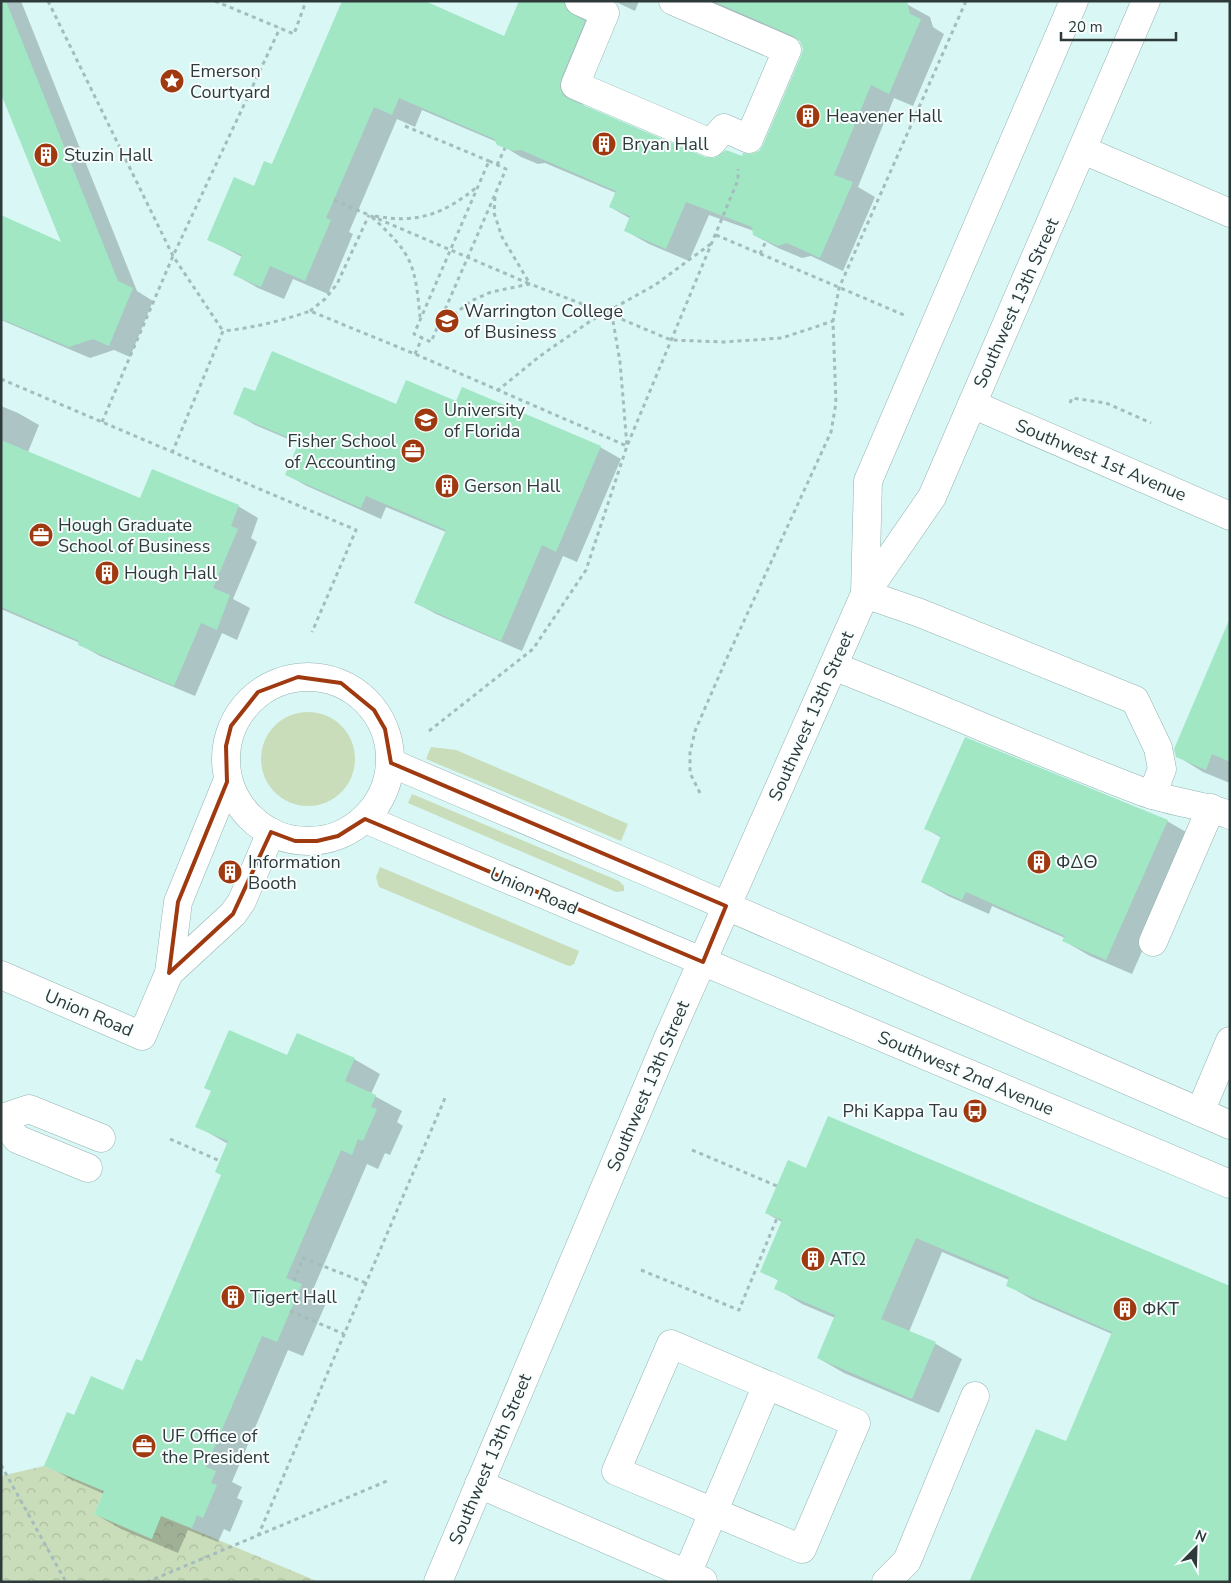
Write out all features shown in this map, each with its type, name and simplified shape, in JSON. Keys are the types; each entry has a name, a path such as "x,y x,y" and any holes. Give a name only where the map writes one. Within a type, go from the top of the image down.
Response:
{"street":[{"path":"579,1 605,12 575,84 711,143 724,128 749,139 787,50 673,1"},
{"name":"Southwest 13th Street","path":"865,594 868,481 1074,1"},
{"name":"Southwest 13th Street","path":"438,1582 478,1484 726,906 865,594 932,496 1146,1"},
{"path":"1082,150 1230,213"},
{"name":"Southwest 1st Avenue","path":"972,404 1230,516"},
{"path":"865,594 920,613 1135,700 1158,748 1162,769 1152,795"},
{"path":"833,666 1152,795 1220,812 1152,942"},
{"name":"Union Road","path":"298,677 320,677 340,683 359,694 374,710 385,729 392,763 384,792 373,811 357,826 338,836 318,841 295,841 271,832 256,823 241,808 227,782 225,768 226,746 231,726 243,707 258,692 277,682 298,677"},
{"path":"392,763 1230,1125"},
{"name":"Union Road","path":"1,975 142,1036 168,973 178,902 227,782"},
{"name":"Union Road","path":"365,819 703,962"},
{"name":"Union Road","path":"168,973 233,914 242,901 271,832"},
{"name":"Southwest 2nd Avenue","path":"703,962 1230,1184"},
{"path":"1200,1112 1230,1041"},
{"path":"88,1168 17,1139 1,1118 29,1109 100,1138"},
{"path":"671,1344 767,1385 856,1423 802,1550 616,1470 671,1344"},
{"path":"478,1484 696,1578 714,1512 767,1385"},
{"path":"886,1582 907,1561 975,1396"}],"path":[{"path":"48,1 173,256 223,331"},
{"path":"215,1 294,34 306,1"},
{"path":"700,793 690,773 690,753 695,731 831,432 836,403 833,321 839,288 966,1"},
{"path":"102,422 173,256 280,28"},
{"path":"405,126 506,168 431,342 414,334 489,161"},
{"path":"429,731 533,649 586,570 627,446 738,180 735,133"},
{"path":"497,165 505,148"},
{"path":"369,215 392,219 411,219 433,214 464,198 478,186"},
{"path":"495,194 494,213 502,237 530,284"},
{"path":"334,200 530,284 671,340 724,342 782,338 833,321"},
{"path":"223,331 248,329 279,321 310,311 325,300 337,284 369,215"},
{"path":"369,215 398,242 410,261 417,286 420,319"},
{"path":"716,235 905,316"},
{"path":"760,254 766,241"},
{"path":"497,391 540,356 592,320 655,285 713,242"},
{"path":"437,328 471,301 491,292 530,284"},
{"path":"310,311 415,354 627,446"},
{"path":"606,313 613,321 620,362 627,446"},
{"path":"172,453 223,331"},
{"path":"415,354 422,338"},
{"path":"1,379 356,530 312,632"},
{"path":"1070,403 1072,398 1106,403 1152,423"},
{"path":"258,1536 445,1098"},
{"path":"170,1139 220,1161"},
{"path":"692,1150 777,1186"},
{"path":"641,1270 739,1310 777,1218"},
{"path":"294,1281 303,1258 366,1283"},
{"path":"290,1310 344,1334"},
{"path":"1,1465 66,1582"},
{"path":"147,1582 387,1481"}],"highlighted area":[{"path":"298,677 341,683 374,710 385,729 391,763 726,906 703,962 365,819 338,836 317,841 295,841 271,832 233,914 169,973 178,902 227,782 226,746 231,726 258,692"}],"green space":[{"path":"308,712 326,716 341,726 351,741 355,759 351,777 341,792 326,802 308,806 290,802 275,792 265,777 261,759 265,741 275,726 290,716"},
{"path":"431,747 456,750 628,824 621,841 426,759"},
{"path":"412,794 619,881 624,886 624,891 616,892 408,803"},
{"path":"380,867 579,951 574,964 566,965 379,887 376,877"},
{"path":"44,1466 104,1491 94,1514 151,1539 161,1516 319,1582 1,1582 1,1476"}],"building":[{"name":"Stuzin Hall","path":"1,1 6,1 118,281 133,288 109,346 93,339 69,347 1,319 1,215 61,242 1,94"},
{"name":"Bryan Hall","path":"342,1 425,1 504,36 519,1 564,1 567,10 585,21 561,79 560,87 563,95 705,157 714,158 726,150 742,156 743,153 751,154 759,151 803,49 800,41 793,36 713,1 907,1 910,14 921,19 889,94 871,85 834,175 853,182 820,258 787,243 778,246 753,235 752,227 686,202 666,249 624,231 630,216 609,207 616,191 521,150 513,151 497,145 494,139 399,98 392,115 374,107 326,218 331,220 305,281 270,266 261,287 233,275 242,255 207,240 234,177 254,186 264,161 272,164"},
{"name":"Gerson Hall","path":"272,351 396,404 406,380 456,401 462,387 601,446 556,552 542,545 501,641 414,603 446,530 366,496 361,508 285,475 299,442 233,414 244,387 255,391"},
{"name":"Hough Hall","path":"1,440 140,498 152,469 239,505 231,526 238,529 213,588 230,595 217,630 201,623 174,686 78,645 79,641 1,607"},
{"path":"1230,618 1230,762 1212,754 1206,770 1176,757 1174,749"},
{"name":"ΦΔΘ","path":"965,737 1168,820 1106,960 1062,941 1065,936 966,892 962,900 921,882 941,836 924,829"},
{"name":"Tigert Hall","path":"229,1030 287,1055 297,1033 355,1058 345,1081 376,1095 371,1107 377,1109 363,1141 358,1139 352,1155 341,1150 286,1278 302,1284 277,1342 262,1336 206,1467 216,1471 211,1483 217,1485 203,1518 197,1515 192,1528 161,1516 152,1539 94,1514 104,1491 44,1466 67,1412 74,1415 91,1376 123,1390 136,1359 142,1361 221,1175 215,1172 228,1141 195,1127 211,1091 204,1088"},
{"path":"828,1116 1230,1286 1230,1582 969,1582 1036,1429 1066,1441 1112,1332 1006,1286 1009,1277 916,1238 881,1319 936,1342 912,1399 817,1358 835,1315 774,1289 778,1280 760,1272 782,1220 765,1213 788,1160 806,1168"}],"place":[{"name":"Emerson Courtyard","path":"172,81"},
{"name":"Heavener Hall","path":"808,116"},
{"name":"Bryan Hall","path":"604,144"},
{"name":"Stuzin Hall","path":"46,155"},
{"name":"Warrington College of Business","path":"447,321"},
{"name":"University of Florida","path":"426,420"},
{"name":"Fisher School of Accounting","path":"413,451"},
{"name":"Gerson Hall","path":"447,486"},
{"name":"Hough Graduate School of Business","path":"41,535"},
{"name":"Hough Hall","path":"107,573"},
{"name":"ΦΔΘ","path":"1039,862"},
{"name":"Information Booth","path":"230,872"},
{"name":"Phi Kappa Tau","path":"975,1111"},
{"name":"ΑΤΩ","path":"813,1259"},
{"name":"Tigert Hall","path":"233,1297"},
{"name":"ΦΚΤ","path":"1125,1309"},
{"name":"UF Office of the President","path":"144,1446"}]}
